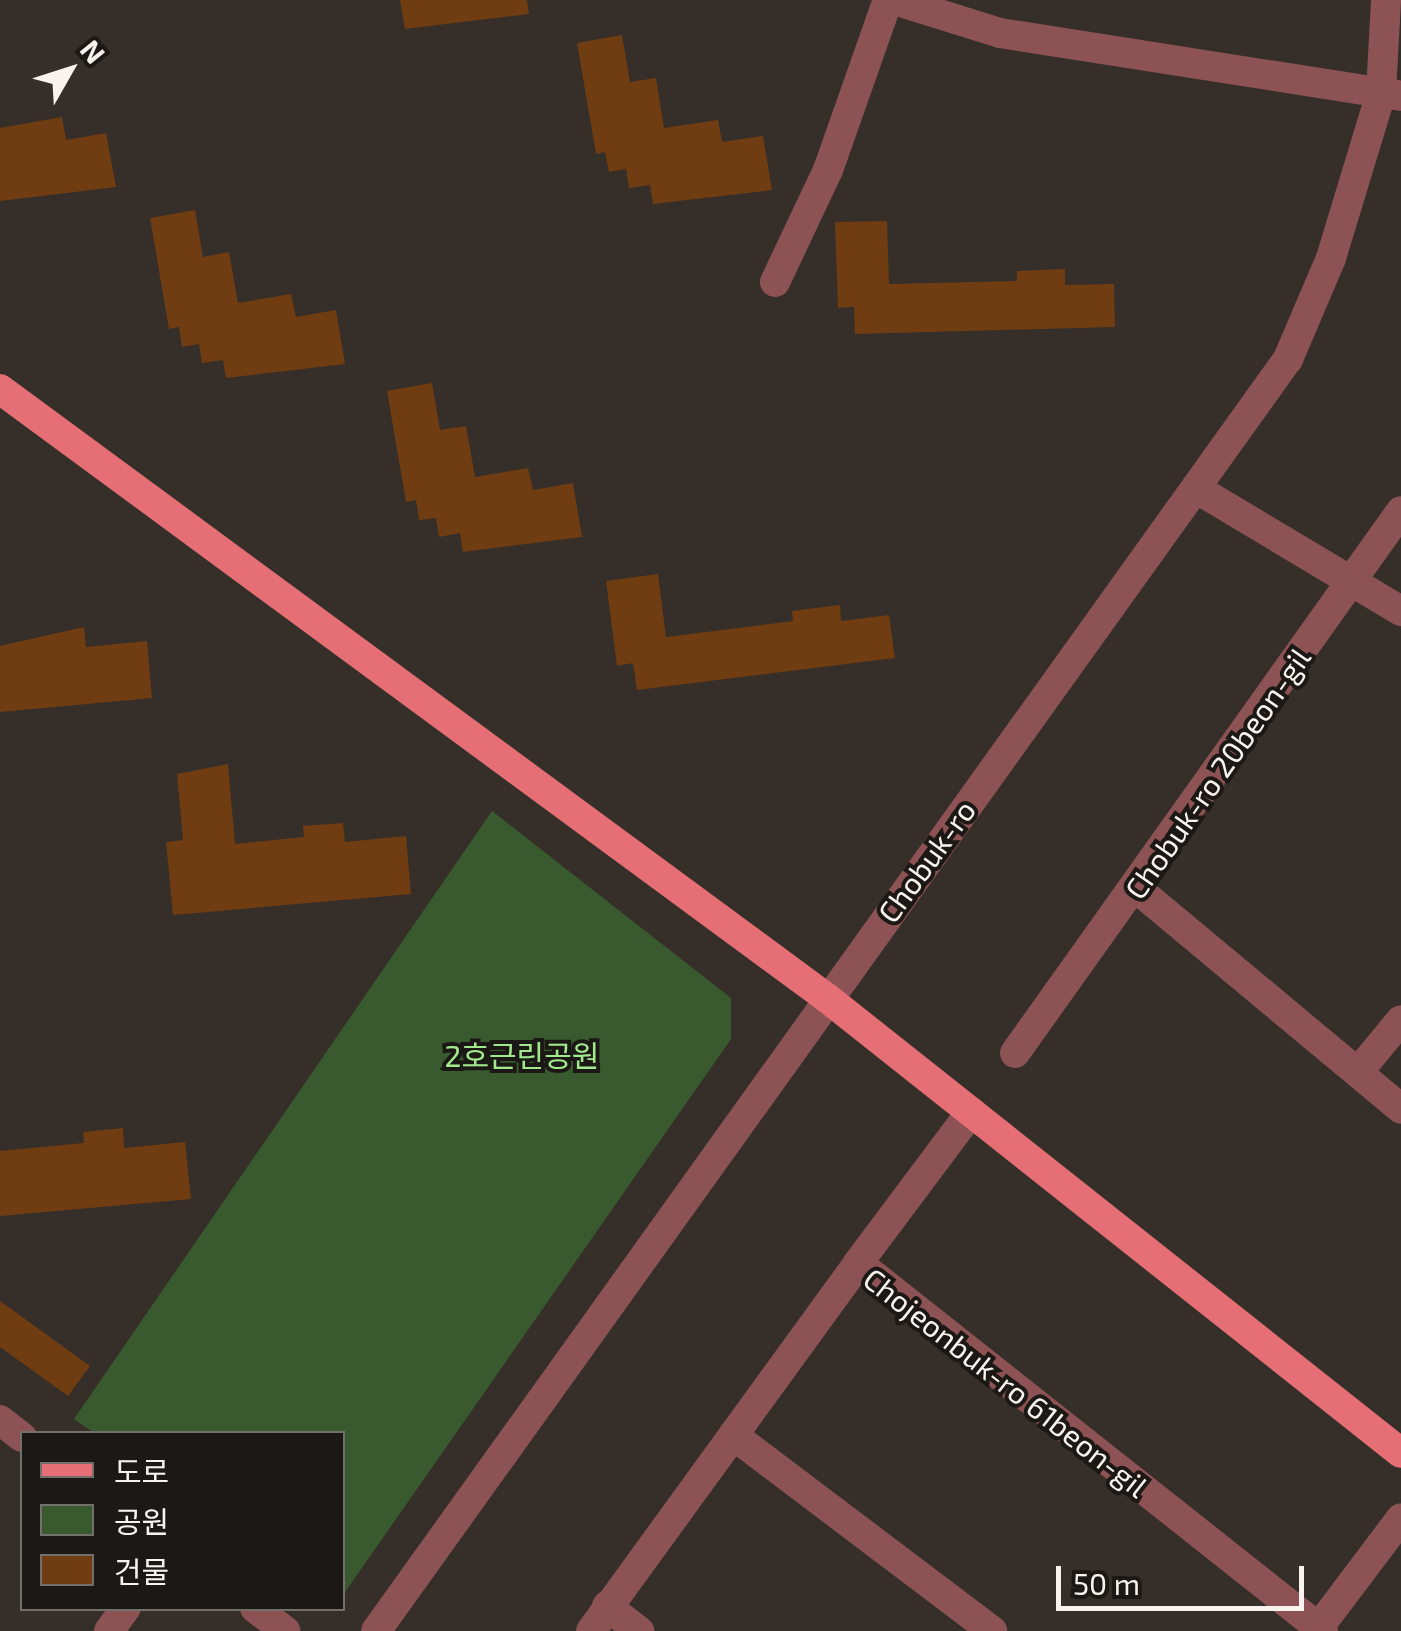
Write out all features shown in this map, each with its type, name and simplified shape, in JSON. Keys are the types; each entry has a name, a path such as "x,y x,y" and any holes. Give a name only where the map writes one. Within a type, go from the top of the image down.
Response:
{"main road":[{"path":"0,390 827,998 1401,1453"}],"street":[{"path":"775,282 828,170 891,0 1000,33 1391,94"},
{"name":"Chobuk-ro","path":"376,1631 1288,359 1331,258 1391,94 1386,0"},
{"path":"1198,489 1350,586 1401,611"},
{"name":"Chobuk-ro 20beon-gil","path":"1016,1053 1401,511"},
{"path":"1136,888 1401,1109"},
{"path":"1358,1072 1401,1020"},
{"path":"858,1263 972,1112"},
{"name":"Chojeonbuk-ro 61beon-gil","path":"639,1631 599,1618 858,1263 1319,1630 1401,1518"},
{"path":"0,1420 20,1435"},
{"path":"733,1434 992,1631"},
{"path":"259,1611 285,1631"}],"green space":[{"name":"2호근린공원","path":"492,811 731,998 731,1039 345,1592 345,1431 91,1431 74,1419"}],"building":[{"path":"400,0 527,0 529,14 405,29"},
{"path":"622,35 630,82 656,78 664,128 718,120 722,142 763,136 772,190 653,204 650,185 629,188 626,169 609,172 605,152 596,154 577,43"},
{"path":"62,117 66,140 106,133 116,187 0,201 0,128"},
{"path":"195,210 203,257 229,252 238,303 291,294 296,317 336,310 345,364 226,378 223,360 202,363 199,344 182,347 179,327 169,329 150,218"},
{"path":"887,221 889,284 1017,281 1017,271 1065,269 1065,285 1114,284 1115,327 855,334 854,307 838,308 835,222"},
{"path":"432,383 440,430 466,426 475,477 528,468 533,490 573,483 582,537 463,552 460,533 439,537 436,518 419,520 416,500 406,502 387,391"},
{"path":"658,574 666,637 793,621 792,611 840,605 841,621 889,615 895,658 637,690 633,663 617,666 606,581"},
{"path":"84,627 86,647 147,641 152,698 0,712 0,646"},
{"path":"228,764 235,844 304,837 303,826 343,823 345,842 406,836 411,894 173,915 166,842 183,840 177,774"},
{"path":"123,1128 124,1148 185,1142 191,1199 0,1216 0,1151 84,1143 83,1132"},
{"path":"0,1301 90,1366 68,1396 0,1347"}]}
